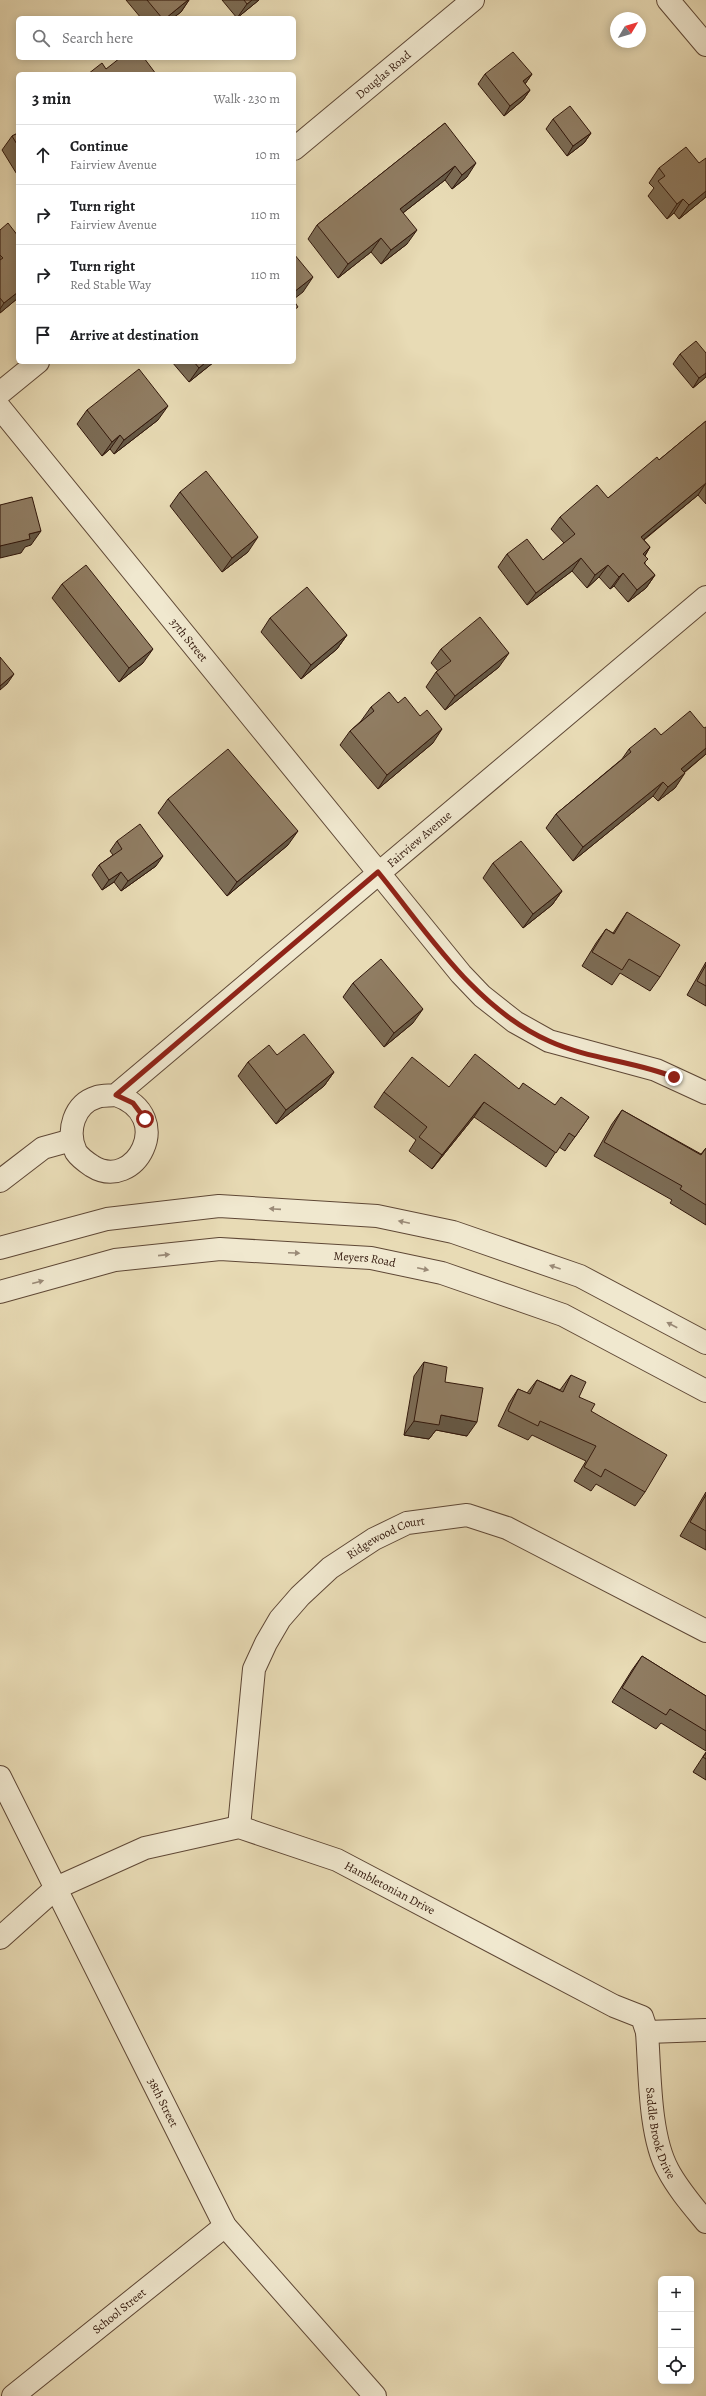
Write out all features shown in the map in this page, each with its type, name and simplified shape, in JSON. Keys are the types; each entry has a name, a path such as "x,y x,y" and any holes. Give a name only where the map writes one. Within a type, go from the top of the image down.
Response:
{"street":[{"name":"Douglas Road","path":"296,147 473,0"},
{"path":"668,0 706,45"},
{"path":"0,393 36,364"},
{"name":"37th Street","path":"0,408 461,974 482,996 515,1022 549,1041 656,1070 706,1093"},
{"name":"Fairview Avenue","path":"116,1095 378,872 706,597"},
{"path":"116,1095 133,1103 145,1119 147,1139 144,1149 134,1162 114,1171 95,1168 83,1160 77,1153 72,1140 71,1129 79,1110 88,1101 98,1096 116,1095"},
{"path":"0,1181 43,1148 72,1140"},
{"path":"0,1248 107,1219 219,1206 376,1216 453,1232 580,1276 706,1343"},
{"name":"Meyers Road","path":"0,1292 115,1260 220,1249 371,1258 442,1273 563,1315 706,1392"},
{"name":"Ridgewood Court","path":"239,1827 254,1669 266,1643 280,1619 300,1596 330,1568 374,1539 407,1523 467,1516 506,1528 706,1631"},
{"name":"38th Street","path":"0,1777 226,2226 375,2396"},
{"name":"Hambletonian Drive","path":"0,1938 56,1888 145,1848 239,1827 313,1850 360,1871 614,2006 642,2017 647,2032"},
{"path":"647,2032 706,2030"},
{"name":"Saddle Brook Drive","path":"647,2032 656,2135 661,2155 667,2170 682,2194 706,2222"},
{"name":"School Street","path":"13,2396 226,2226"}],"building":[{"path":"147,0 188,0 168,16 160,16"},
{"path":"244,0 252,0 247,4"},
{"path":"513,52 532,74 523,81 530,90 510,106 485,74"},
{"path":"117,60 146,60 154,72 91,72 102,63 106,69"},
{"path":"570,106 591,133 573,146 553,119"},
{"path":"445,123 476,163 462,175 455,166 400,209 417,230 391,250 381,238 348,264 317,225"},
{"path":"16,134 16,143 12,136"},
{"path":"686,147 699,163 706,158 706,191 689,205 683,199 677,204 658,181 665,176 659,168"},
{"path":"8,223 16,233 16,294 4,303 0,298 0,260 3,258 0,255 0,230"},
{"path":"296,256 313,277 296,290"},
{"path":"696,341 706,353 706,373 699,378 680,354"},
{"path":"196,364 204,364 199,368"},
{"path":"139,369 168,406 124,440 120,435 112,442 87,410"},
{"path":"706,421 706,483 641,537 650,547 643,554 648,559 644,563 655,575 637,590 623,573 619,577 608,565 595,575 581,558 536,593 507,554 527,539 543,560 575,534 560,517 597,485 608,498 657,457 659,460"},
{"path":"206,471 258,537 232,558 180,492"},
{"path":"32,497 41,531 29,534 30,539 0,546 0,505"},
{"path":"86,565 153,649 129,668 62,584"},
{"path":"307,587 347,635 311,665 270,618"},
{"path":"480,617 509,653 455,696 436,672 451,661 441,649"},
{"path":"0,657 14,674 0,686"},
{"path":"389,692 398,703 405,697 420,716 427,710 442,729 387,775 350,731 374,711 371,707"},
{"path":"690,711 704,728 706,727 706,748 681,769 685,773 668,787 663,782 583,847 556,814 631,752 629,749 655,728 661,735"},
{"path":"228,749 298,831 237,882 168,799"},
{"path":"140,824 163,856 128,881 121,872 109,880 99,865 122,849 117,841"},
{"path":"521,841 562,891 533,914 493,863"},
{"path":"627,912 680,945 660,977 629,959 622,970 592,952 606,929 614,934"},
{"path":"381,959 423,1009 394,1033 353,983"},
{"path":"706,965 706,986 697,981"},
{"path":"304,1034 334,1072 286,1110 248,1062 269,1045 277,1055"},
{"path":"475,1054 519,1089 523,1083 555,1105 561,1097 589,1117 575,1137 569,1133 556,1153 484,1102 442,1155 419,1137 427,1127 384,1092 412,1057 449,1087"},
{"path":"622,1110 701,1155 706,1148 706,1205 680,1189 682,1186 604,1142"},
{"path":"424,1362 447,1367 445,1382 483,1388 477,1422 441,1415 439,1425 414,1421"},
{"path":"571,1375 586,1382 579,1397 595,1404 591,1411 667,1455 645,1492 605,1469 601,1477 584,1467 596,1446 540,1421 538,1426 508,1411 518,1389 530,1394 537,1380 563,1392"},
{"path":"706,1495 706,1531 690,1522"},
{"path":"642,1656 706,1696 706,1731 670,1709 666,1715 622,1688"}],"route":[{"path":"145,1119 133,1103 116,1095 378,872 461,974 482,996 515,1022 549,1041 569,1048 656,1070 674,1077"}]}
